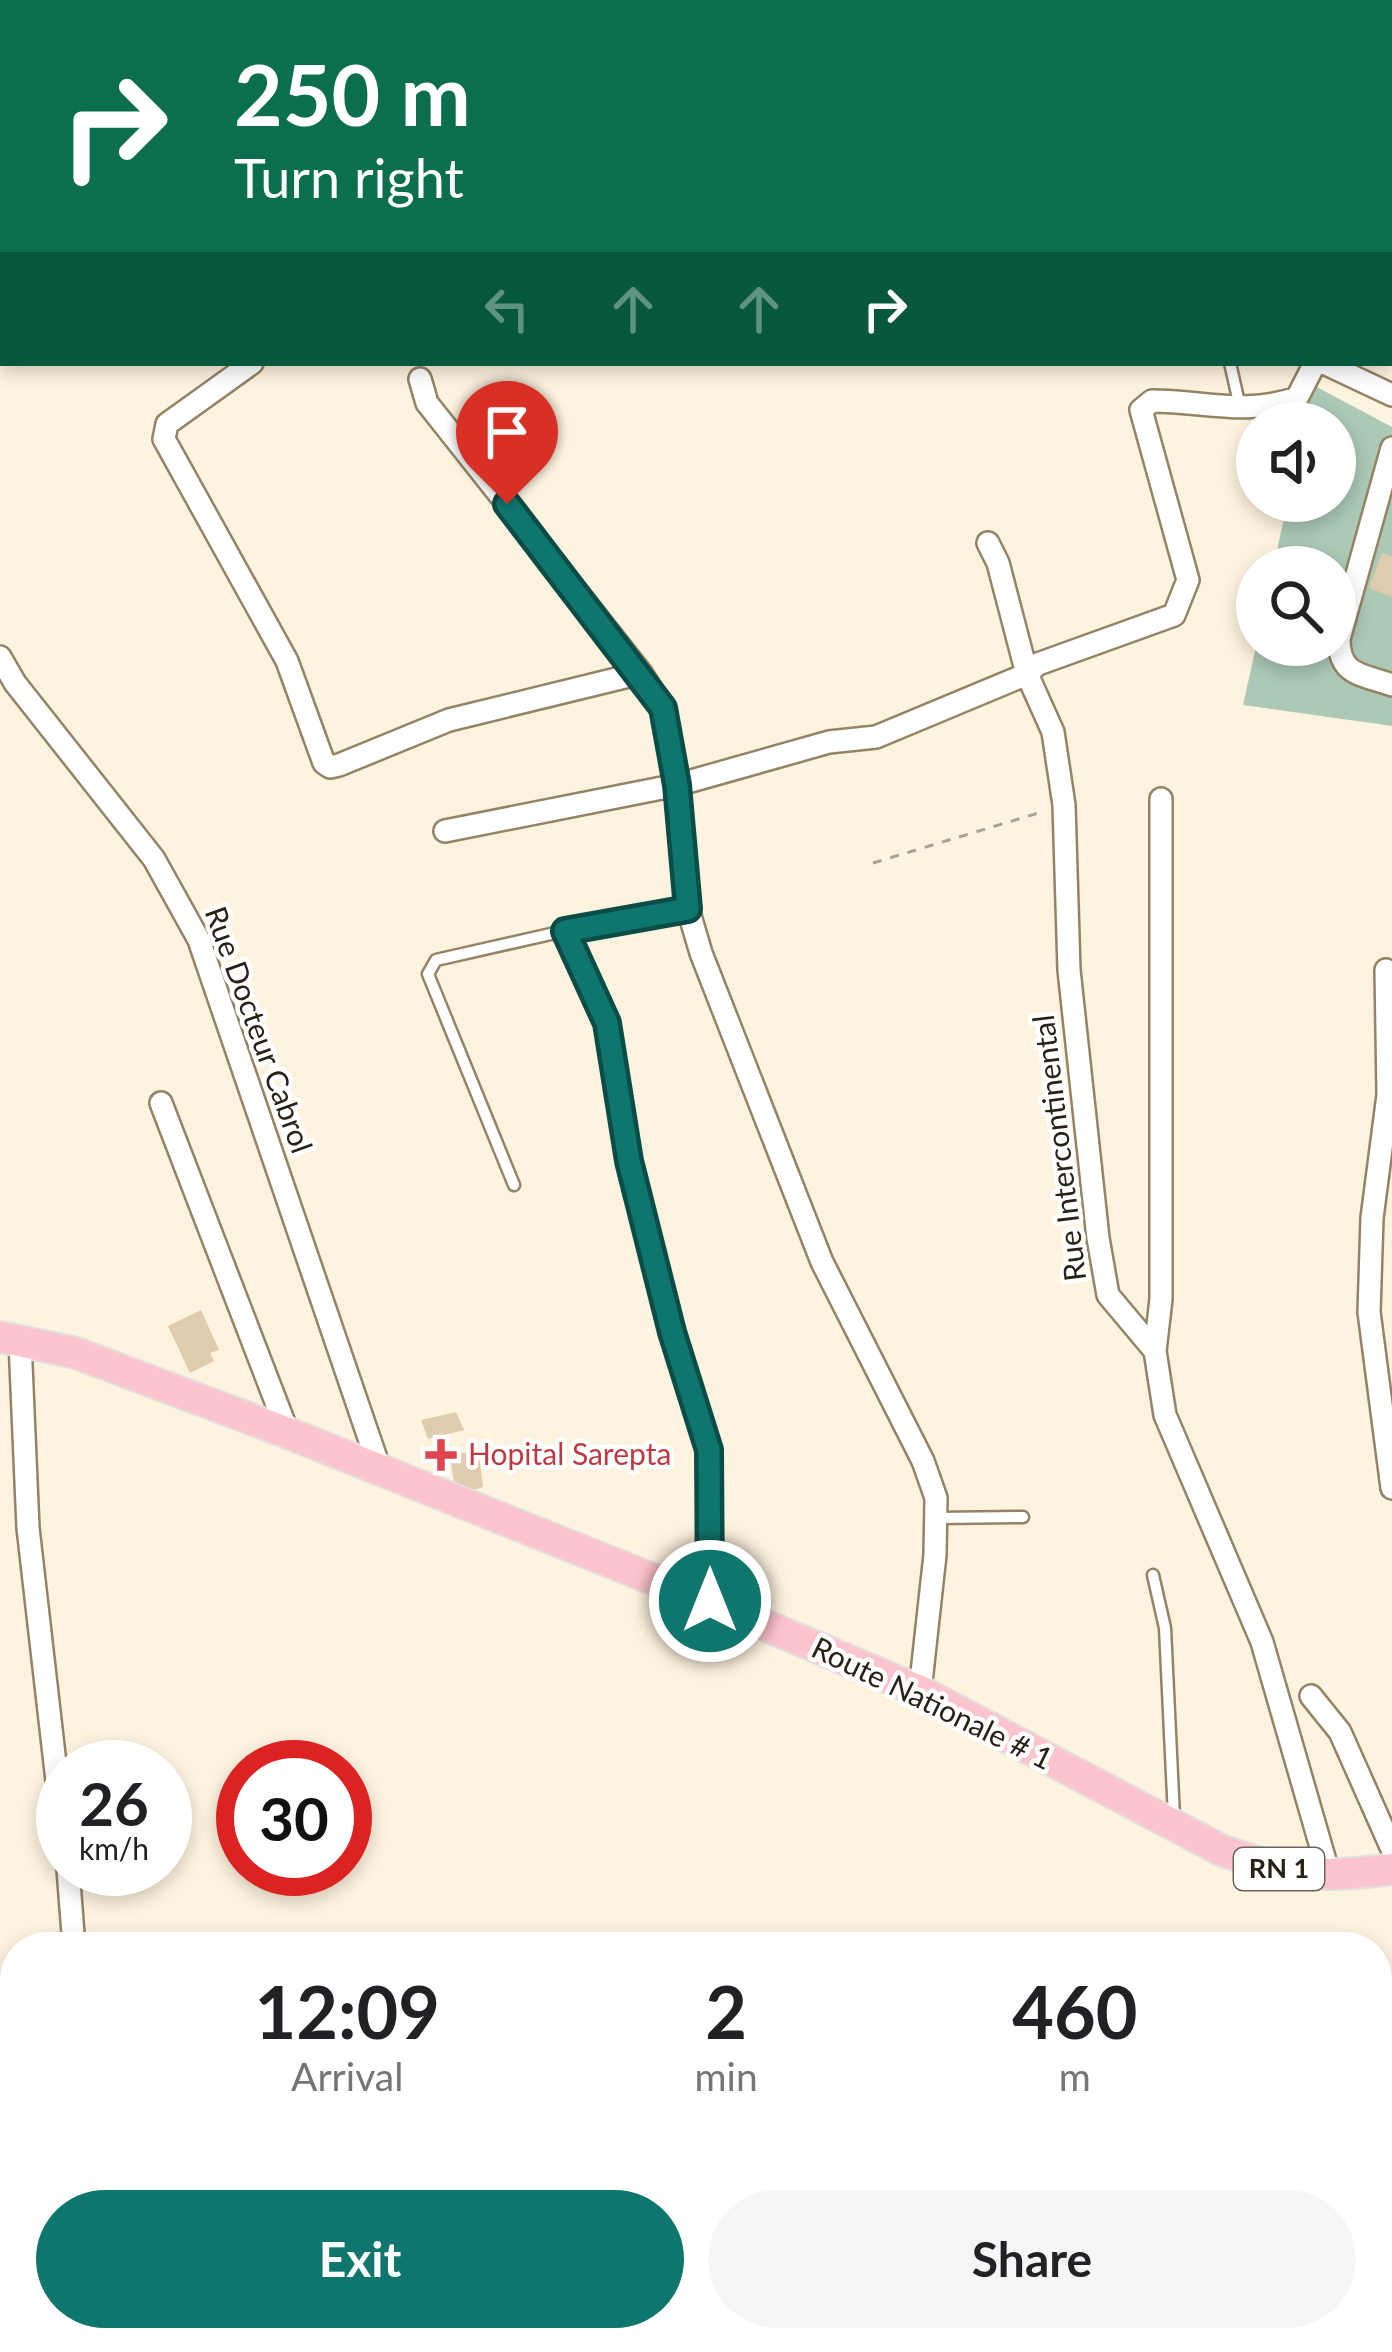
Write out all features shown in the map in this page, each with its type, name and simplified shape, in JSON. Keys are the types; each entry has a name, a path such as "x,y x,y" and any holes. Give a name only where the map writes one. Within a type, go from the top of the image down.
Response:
{"main road":[{"name":"Route Nationale # 1","path":"10,1339 76,1354 288,1432 710,1601 920,1691 1174,1826 1269,1868 1330,1878 1392,1869"}],"street":[{"path":"248,366 167,424 164,439 287,661 324,763 339,765 449,720 640,673"},
{"path":"1285,402 1297,398 1313,366"},
{"path":"1331,366 1392,394"},
{"path":"420,379 427,403 663,708 677,785 688,909 700,953 822,1262 936,1498 938,1518 920,1691"},
{"path":"445,831 677,785 829,742 876,737 1032,669 1174,615 1188,580 1141,410 1152,401 1236,410"},
{"path":"1392,448 1339,639 1339,658 1346,668 1392,686"},
{"name":"Rue Intercontinental","path":"988,543 1053,732 1064,806 1070,970 1108,1295 1155,1351"},
{"name":"Rue Docteur Cabrol","path":"0,657 154,859 200,940 379,1467"},
{"path":"1161,799 1160,1299 1155,1351 1166,1415 1262,1642 1330,1878"},
{"path":"565,931 607,1023 629,1161 672,1332 709,1450 710,1601"},
{"path":"1386,970 1388,1095 1372,1218 1369,1312 1386,1413 1392,1488"},
{"path":"161,1103 288,1432"},
{"path":"10,1339 52,1740"},
{"path":"1311,1696 1340,1732 1392,1849"},
{"path":"70,1896 73,1932"}],"lane":[{"path":"1231,366 1238,402"},
{"path":"514,1185 428,974 436,960 688,909"},
{"path":"938,1518 1023,1517"},
{"path":"1153,1575 1166,1628 1174,1826"}],"path":[{"path":"873,863 1064,806"}],"green space":[{"path":"1313,385 1345,402 1309,402"},
{"path":"1356,408 1392,427 1392,726 1243,705 1252,666 1356,666 1356,546 1278,546 1283,522 1356,522"}],"building":[{"path":"1382,553 1392,556 1392,597 1369,588"},
{"path":"201,1310 219,1350 210,1353 214,1361 190,1373 168,1326"},
{"path":"456,1412 464,1430 428,1439 421,1420"},
{"path":"449,1450 479,1456 483,1487 471,1491 454,1483"}],"place":[{"name":"Hopital Sarepta","path":"441,1455"}],"route":[{"path":"507,504 663,708 677,785 688,909 565,931 607,1023 629,1161 672,1332 709,1450 710,1601"}]}
